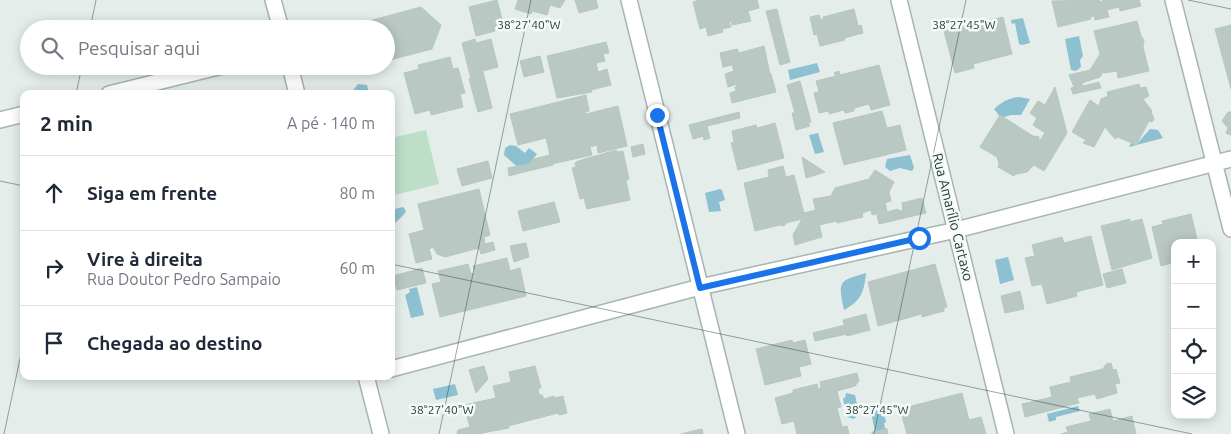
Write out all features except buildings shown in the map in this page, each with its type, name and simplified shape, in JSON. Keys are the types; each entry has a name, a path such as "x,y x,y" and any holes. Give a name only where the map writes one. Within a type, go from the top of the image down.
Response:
{"street":[{"path":"273,0 279,20"},
{"path":"629,0 736,434"},
{"name":"Rua Amarílio Cartaxo","path":"899,0 1006,434"},
{"path":"1173,0 1231,228"},
{"path":"125,90 186,75"},
{"path":"292,75 296,90"},
{"path":"0,120 20,115"},
{"path":"395,368 700,288 956,230 1231,159"},
{"path":"367,380 381,434"}],"green space":[{"path":"426,130 439,184 395,195 395,137"}],"water":[{"path":"1023,18 1030,43 1022,45 1019,44 1015,23 1012,24 1011,20"},
{"path":"1079,36 1083,56 1080,60 1081,67 1076,71 1071,70 1065,39"},
{"path":"817,63 820,72 790,80 788,70"},
{"path":"358,84 367,85 368,90 354,90"},
{"path":"1012,98 1030,99 1021,115 1001,118 994,109"},
{"path":"1150,129 1158,130 1163,138 1129,147 1131,143 1136,145"},
{"path":"818,133 824,152 815,154 809,135"},
{"path":"510,145 516,146 525,153 529,148 537,154 523,172 504,155 505,148"},
{"path":"910,155 914,168 912,171 900,168 890,171 885,167 887,159"},
{"path":"720,189 725,200 719,202 721,211 709,212 705,193"},
{"path":"403,207 406,211 395,224 395,209"},
{"path":"1008,257 1014,280 1000,284 995,260"},
{"path":"866,273 861,295 844,310 841,293 842,284 850,278"},
{"path":"417,287 424,315 411,318 405,295 410,292 409,289"},
{"path":"455,384 458,395 436,400 433,389"},
{"path":"846,393 855,395 859,414 854,419 847,417 843,398 845,398"},
{"path":"879,406 883,409 886,422 884,423 885,428 888,429 875,432 871,412 873,408"},
{"path":"1078,406 1080,411 1056,417 1056,420 1049,422 1047,414"}],"route":[{"path":"657,115 700,288 919,238"}]}
